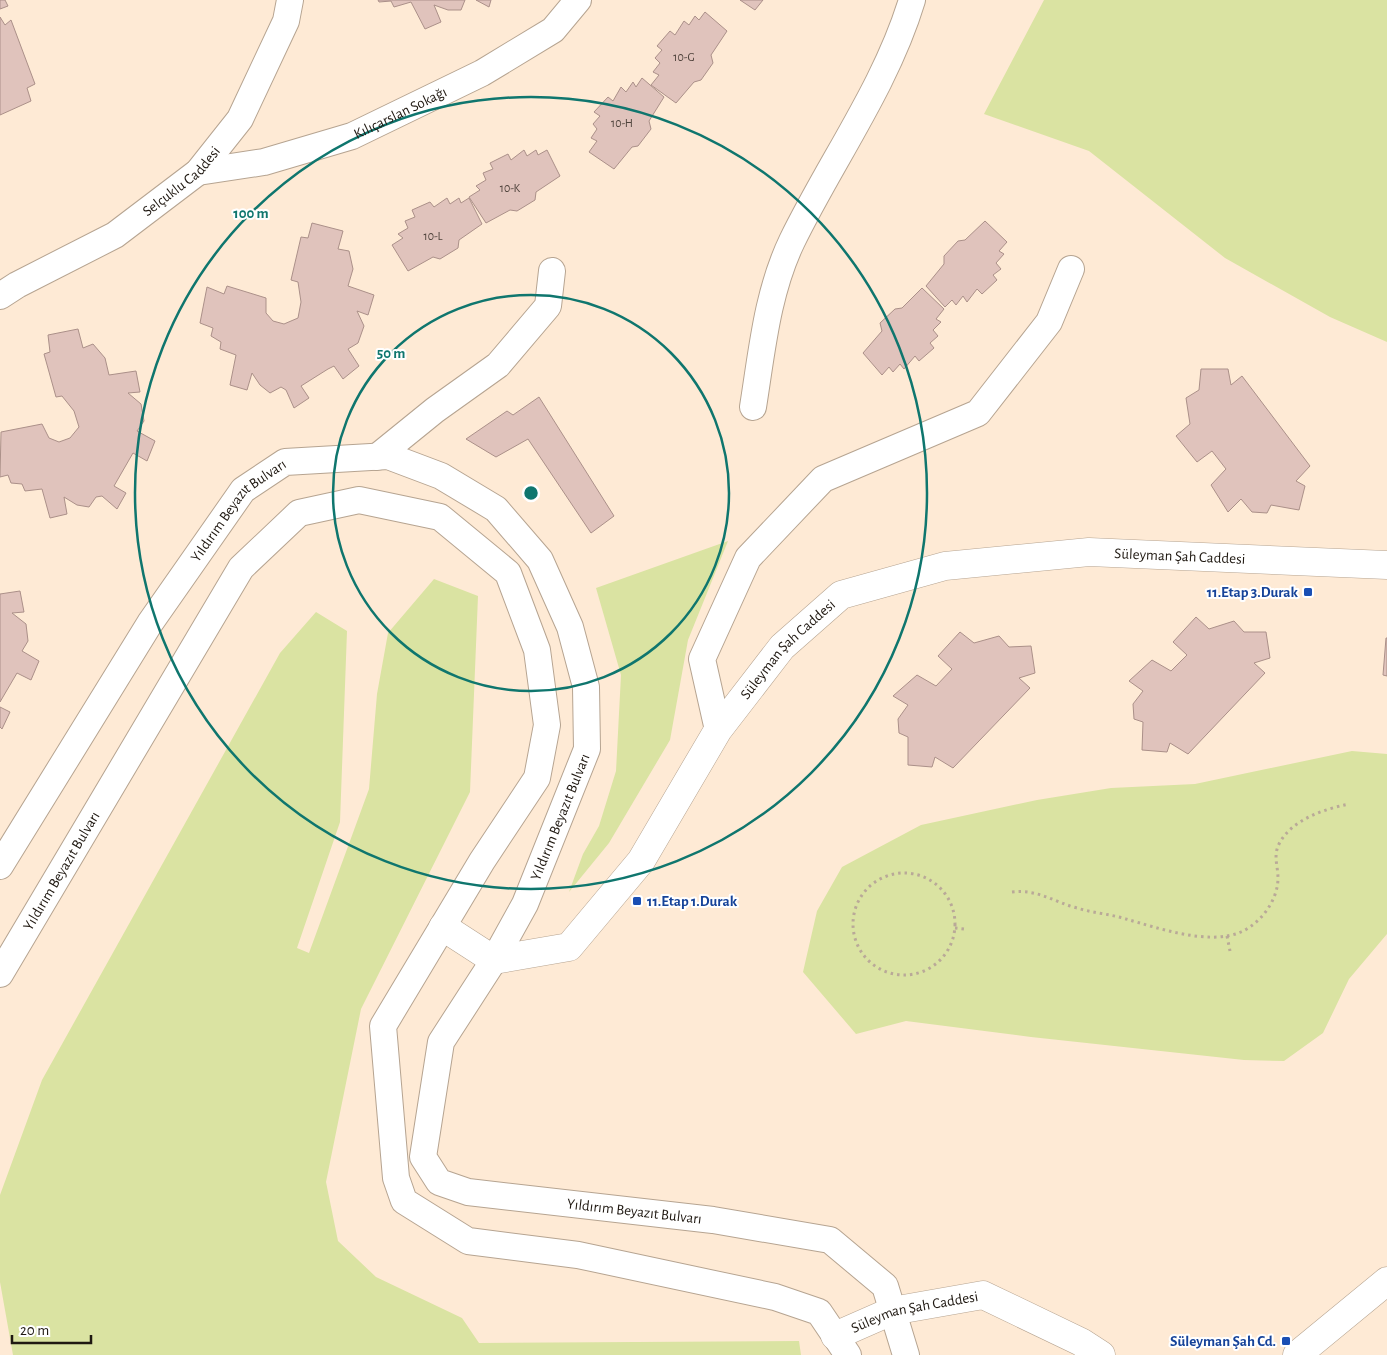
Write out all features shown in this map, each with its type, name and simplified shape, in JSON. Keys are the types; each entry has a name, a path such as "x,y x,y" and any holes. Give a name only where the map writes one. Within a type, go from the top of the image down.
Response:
{"street":[{"name":"Selçuklu Caddesi","path":"0,296 17,285 115,235 198,172 240,119 286,21 290,0"},
{"name":"Kılıçarslan Sokağı","path":"198,172 264,162 352,136 482,73 552,30 578,0"},
{"path":"753,407 768,310 791,243 901,37 912,0"},
{"path":"718,730 702,659 748,558 823,479 978,413 1050,322 1072,269"},
{"path":"377,457 435,410 498,365 548,306 552,271"},
{"name":"Yıldırım Beyazıt Bulvarı","path":"0,866 150,623 243,490 285,462 388,456 441,476 496,509 540,560 570,627 586,687 587,749 525,904 494,960 441,1042 423,1157 439,1182 468,1192 713,1220 830,1240 885,1286 906,1355"},
{"name":"Yıldırım Beyazıt Bulvarı","path":"0,974 241,568 299,513 359,500 440,517 508,573 537,650 547,725 537,778 482,861 383,1026 396,1178 404,1201 468,1241 578,1255 775,1297 819,1312 841,1346"},
{"name":"Süleyman Şah Caddesi","path":"494,960 569,947 641,861 718,730 782,646 841,595 945,566 1089,552 1387,565"},
{"path":"443,927 494,960"},
{"path":"1297,1355 1387,1281"},
{"name":"Süleyman Şah Caddesi","path":"841,1346 892,1310 983,1295 1081,1342 1101,1355"}],"path":[{"path":"1012,892 1026,890 1044,894 1076,908 1125,918 1155,928 1222,938 1242,932 1260,919 1269,906 1276,892 1278,878 1275,858 1278,844 1293,826 1327,809 1349,804"},
{"path":"904,872 921,875 936,882 947,894 954,909 956,928 953,942 945,956 933,967 918,974 902,976 886,972 870,963 859,949 853,932 853,914 859,898 871,884 886,875 904,872"},
{"path":"956,928 964,929"},
{"path":"1227,936 1230,951"}],"green space":[{"path":"1044,0 1387,0 1387,342 1330,317 1225,258 1089,151 984,114"},
{"path":"728,541 688,640 670,740 609,843 569,892 583,854 599,826 616,771 621,675 596,588"},
{"path":"434,579 478,596 470,792 361,1009 326,1182 338,1241 376,1277 462,1318 479,1343 799,1341 801,1355 13,1355 0,1282 0,1195 42,1080 280,653 316,612 347,631 340,822 297,948 309,953 369,789 377,694 388,633"},
{"path":"1352,751 1387,754 1387,934 1349,979 1323,1033 1284,1061 1244,1060 1031,1037 906,1021 856,1034 803,972 817,911 842,867 921,825 1037,800 1111,788 1195,784"}],"building":[{"path":"0,0 5,0 8,6 0,9"},
{"path":"378,0 465,0 461,10 448,10 434,5 441,22 425,29 411,2 394,7 391,1 379,2"},
{"path":"476,0 491,0 489,7"},
{"path":"740,0 763,0 755,10"},
{"path":"705,12 727,31 711,55 713,63 701,80 694,82 676,103 651,85 659,75 653,72 660,63 655,58 662,50 657,46 670,31 675,35 684,21 689,25 695,16 699,20"},
{"path":"0,17 5,25 11,20 35,84 27,88 31,101 0,115"},
{"path":"642,78 664,97 649,121 651,129 638,146 632,147 614,169 589,152 597,141 591,138 597,129 593,124 600,116 594,112 608,97 613,101 621,87 626,92 633,82 636,87"},
{"path":"524,150 527,156 536,150 538,155 547,150 560,176 536,192 535,200 517,211 510,210 486,223 469,197 480,190 476,186 486,180 483,173 493,169 490,163 508,154 511,160"},
{"path":"447,198 450,204 459,198 461,203 469,198 482,224 459,240 458,248 440,259 433,257 408,271 392,245 403,238 398,234 408,228 405,221 415,217 412,210 430,202 434,207"},
{"path":"985,221 1007,242 999,251 1004,254 996,263 1001,269 993,275 997,280 982,294 977,289 967,302 963,296 956,305 952,300 945,307 926,286 944,264 944,256 958,241 965,240"},
{"path":"312,223 343,231 338,249 349,251 353,269 348,286 374,295 368,315 357,311 364,326 358,343 348,349 359,366 343,379 334,366 301,386 309,398 294,408 286,390 281,387 270,393 260,385 252,373 247,390 230,385 236,355 220,349 221,342 211,336 213,328 200,323 207,287 224,294 227,286 266,298 266,313 273,321 284,324 298,318 301,302 298,282 291,280 301,237 308,238"},
{"path":"922,288 944,309 936,319 941,322 933,330 938,336 930,343 934,348 919,361 915,356 904,369 900,364 893,372 889,367 882,375 863,353 882,331 880,323 895,309 902,308"},
{"path":"78,329 83,348 93,344 105,358 109,375 136,371 140,392 128,393 141,404 144,421 137,431 155,441 147,461 133,453 114,486 126,493 117,509 102,496 96,497 89,507 77,505 64,497 67,514 50,518 42,489 25,491 22,484 11,483 8,475 0,477 1,432 42,424 49,438 59,442 70,438 79,427 74,411 62,396 56,397 44,354 50,352 48,335"},
{"path":"1201,369 1228,369 1231,385 1242,376 1310,466 1296,481 1305,486 1299,510 1271,505 1267,513 1252,512 1241,499 1228,512 1211,485 1226,469 1212,451 1197,462 1176,436 1190,424 1186,398 1199,390"},
{"path":"539,397 614,516 591,533 528,439 496,457 466,439 507,411 513,415"},
{"path":"20,591 24,612 12,613 26,624 28,641 22,651 39,661 31,680 17,673 0,702 0,594"},
{"path":"1196,617 1209,629 1234,621 1244,632 1266,632 1270,658 1254,663 1265,673 1188,754 1170,743 1167,752 1142,750 1143,722 1134,719 1133,704 1143,691 1129,681 1152,660 1171,671 1187,655 1173,642"},
{"path":"960,632 974,643 999,636 1009,647 1031,646 1035,673 1019,678 1030,688 953,768 935,757 932,767 908,765 908,737 899,733 898,719 908,705 893,696 917,675 936,686 952,669 938,656"},
{"path":"1387,638 1387,676 1383,675"},
{"path":"0,707 10,712 2,729 0,727"}],"place":[{"name":"11.Etap 3.Durak","path":"1308,592"},
{"name":"11.Etap 1.Durak","path":"637,901"},
{"name":"Süleyman Şah Cd.","path":"1286,1341"}]}
